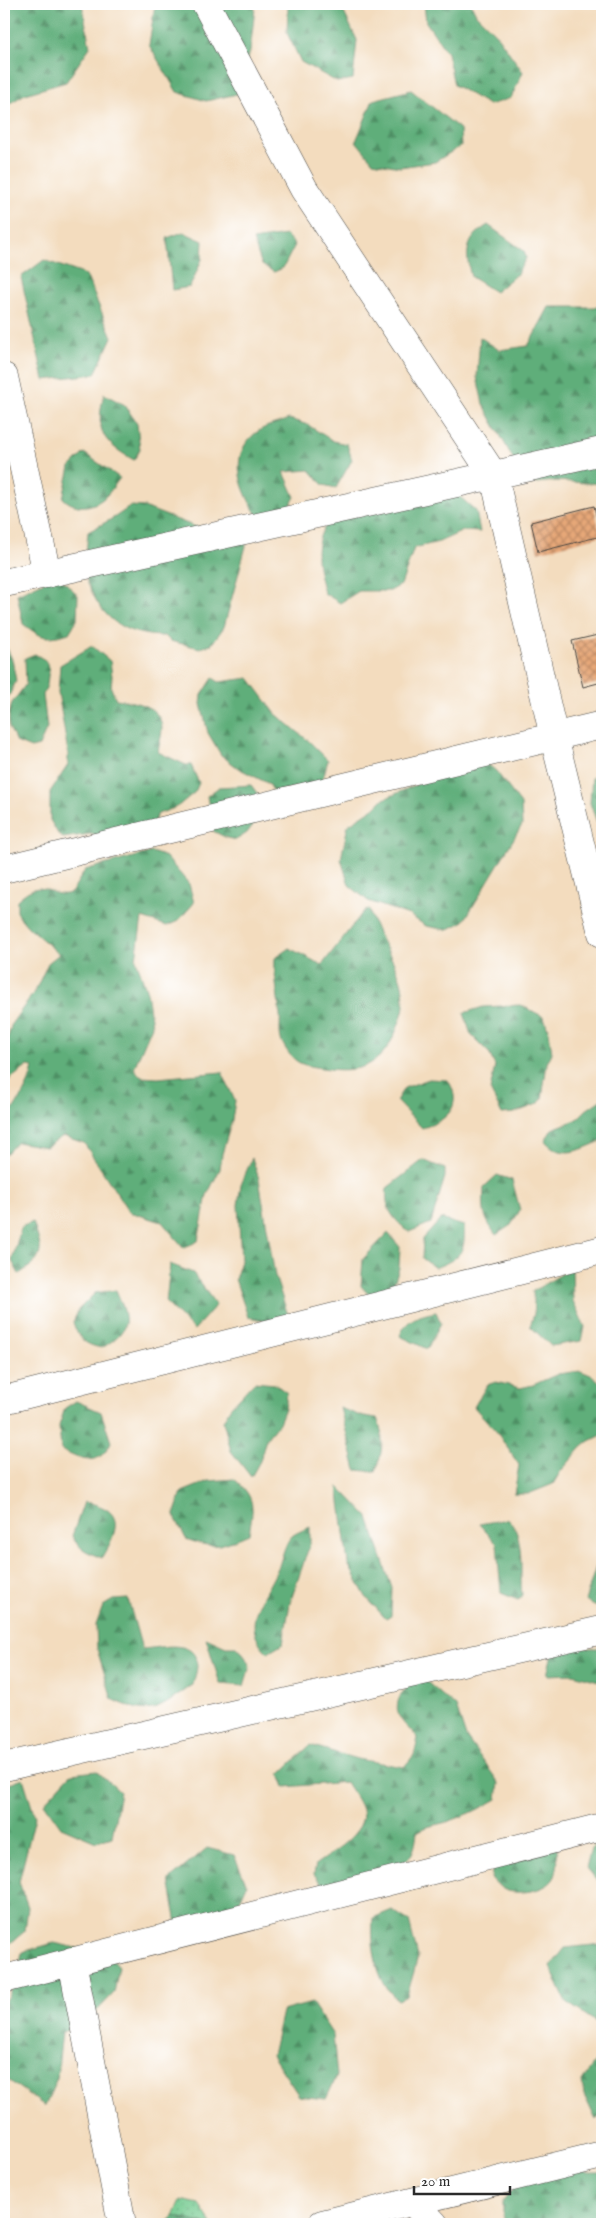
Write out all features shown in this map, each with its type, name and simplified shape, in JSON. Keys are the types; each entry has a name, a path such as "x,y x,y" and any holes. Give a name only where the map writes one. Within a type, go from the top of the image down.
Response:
{"street":[{"path":"206,4 304,188 494,476 554,737 602,933"},
{"path":"4,377 47,574"},
{"path":"4,583 602,451"},
{"path":"4,869 602,725"},
{"path":"4,1400 602,1250"},
{"path":"4,1766 602,1630"},
{"path":"4,1979 602,1827"},
{"path":"72,1961 122,2224"},
{"path":"322,2224 602,2155"},
{"path":"413,2202 434,2224"}],"green space":[{"path":"4,4 82,4 90,47 66,82 25,94 4,107"},
{"path":"155,4 249,4 255,8 250,52 237,94 206,101 177,92 149,45"},
{"path":"290,4 340,4 357,40 353,79 337,82 301,62 287,33 288,6"},
{"path":"424,4 471,4 476,14 496,34 523,72 511,98 489,105 454,85 447,53 426,22"},
{"path":"411,90 460,129 461,146 435,162 400,167 373,162 356,141 373,100"},
{"path":"488,225 524,251 526,258 517,274 495,292 471,277 468,261 471,241 480,230"},
{"path":"183,232 203,241 202,259 190,287 172,290 167,238"},
{"path":"286,235 295,245 283,268 274,272 262,265 253,240"},
{"path":"44,260 86,275 112,337 95,374 44,380 21,277"},
{"path":"549,307 602,307 602,484 556,481 527,484 483,404 477,377 480,337 499,350 528,346"},
{"path":"104,394 125,405 137,424 140,449 134,460 114,447 103,434 100,417"},
{"path":"289,419 308,425 333,441 347,444 352,460 336,488 323,485 310,470 284,472 295,497 280,523 259,518 242,484 240,461 249,439 260,430"},
{"path":"84,453 120,478 104,498 89,506 78,506 63,498 70,467"},
{"path":"459,496 476,511 480,532 463,531 439,542 414,548 401,585 390,591 359,591 340,603 324,593 319,574 317,548 319,539 328,521"},
{"path":"131,506 144,507 196,527 246,534 246,546 224,627 211,645 200,648 170,641 165,636 141,634 131,631 112,620 98,603 86,578 85,561 88,532"},
{"path":"58,575 78,595 77,620 69,633 49,637 40,635 23,624 17,594"},
{"path":"4,642 12,659 16,681 9,696 4,696"},
{"path":"92,646 110,661 111,688 116,699 138,703 157,714 162,728 158,752 186,765 191,765 199,783 195,792 177,807 158,814 150,828 103,837 90,834 63,838 58,834 50,820 50,792 68,765 68,753 58,692 60,665"},
{"path":"35,654 45,660 49,667 47,685 43,695 47,728 39,746 31,748 16,742 9,727 9,715 12,703 26,684 25,658"},
{"path":"213,678 219,682 249,678 276,714 310,742 328,760 322,782 274,792 269,784 238,768 221,755 208,733 201,704 202,695"},
{"path":"485,762 496,771 521,804 522,825 464,921 447,930 426,926 409,915 368,901 349,885 341,859 348,825 374,808 382,800 424,781"},
{"path":"592,777 602,779 602,837 590,803"},
{"path":"251,785 260,797 261,814 247,833 236,840 213,831 207,796 219,787"},
{"path":"152,852 166,857 189,884 194,903 178,921 167,926 142,918 136,959 147,992 152,1026 134,1068 141,1077 158,1078 222,1072 235,1101 220,1169 207,1195 198,1241 184,1248 162,1222 129,1212 84,1143 63,1136 46,1147 17,1142 4,1156 4,1121 26,1088 33,1067 28,1066 6,1082 4,1052 12,1023 35,991 48,963 59,954 28,927 17,914 17,900 26,893 40,888 56,893 71,893 85,870"},
{"path":"369,909 378,932 395,965 403,988 404,1007 397,1029 384,1052 368,1065 348,1070 336,1070 309,1066 299,1062 291,1056 281,1041 275,958 289,948 322,965 363,912"},
{"path":"521,1005 544,1017 549,1032 552,1053 547,1063 542,1099 538,1104 514,1113 502,1114 490,1090 495,1066 489,1053 471,1035 464,1013 483,1007"},
{"path":"429,1079 448,1080 453,1089 453,1105 445,1117 422,1128 396,1101 404,1088"},
{"path":"602,1099 602,1141 579,1150 566,1152 559,1151 545,1141 552,1129 576,1120"},
{"path":"252,1158 259,1179 275,1276 288,1315 282,1324 248,1317 235,1279 241,1261 238,1205 241,1184"},
{"path":"423,1160 445,1169 445,1177 431,1223 409,1232 391,1213 387,1202 387,1188"},
{"path":"497,1175 512,1180 520,1210 511,1225 496,1235 486,1218 483,1202 484,1187"},
{"path":"441,1219 464,1226 464,1243 455,1258 435,1268 422,1258 423,1239"},
{"path":"33,1222 39,1240 40,1252 34,1262 19,1274 12,1261 21,1227"},
{"path":"388,1233 400,1247 399,1268 394,1283 370,1296 361,1286 363,1259"},
{"path":"170,1264 193,1273 216,1305 194,1330 166,1303"},
{"path":"572,1268 573,1301 585,1327 582,1341 551,1346 530,1326 534,1314 533,1291"},
{"path":"116,1290 124,1309 125,1323 123,1329 119,1335 102,1348 87,1343 77,1333 73,1322 79,1309 95,1293"},
{"path":"436,1312 441,1323 427,1349 400,1336 402,1330 409,1322 419,1316"},
{"path":"581,1371 593,1376 602,1384 602,1435 586,1443 561,1471 553,1484 528,1494 514,1494 519,1465 496,1431 474,1407 487,1385 496,1382 520,1388 533,1385 558,1374"},
{"path":"254,1382 275,1384 287,1393 285,1408 279,1423 266,1439 260,1461 251,1477 231,1451 223,1421 230,1408"},
{"path":"76,1401 101,1412 111,1442 101,1456 95,1459 83,1459 61,1450 59,1426 65,1408"},
{"path":"340,1408 358,1415 377,1418 382,1445 376,1472 356,1470"},
{"path":"234,1479 247,1492 252,1504 249,1534 218,1545 204,1545 186,1539 174,1515 182,1492 209,1481"},
{"path":"338,1486 368,1517 392,1588 391,1616 386,1619 366,1597 348,1564"},
{"path":"84,1502 98,1505 113,1515 115,1529 102,1558 81,1547 72,1536"},
{"path":"508,1519 514,1526 520,1545 522,1595 518,1600 501,1593 497,1544 479,1524"},
{"path":"310,1527 310,1544 290,1603 283,1644 268,1653 259,1643 255,1632 256,1612 277,1570 290,1538"},
{"path":"602,1562 602,1610 585,1601 597,1563"},
{"path":"128,1599 142,1649 176,1646 191,1651 195,1657 197,1668 193,1685 155,1709 137,1709 112,1699 97,1649 96,1625 103,1606 113,1600"},
{"path":"206,1638 226,1647 236,1647 243,1653 250,1666 244,1686 220,1684"},
{"path":"575,1643 588,1648 602,1648 602,1682 573,1674 547,1675 552,1653"},
{"path":"420,1676 456,1707 466,1737 499,1783 497,1799 450,1821 429,1826 417,1832 413,1852 393,1872 372,1881 329,1894 314,1874 316,1864 339,1848 354,1834 363,1818 361,1806 346,1782 285,1787 280,1774 310,1745 357,1759 404,1767 414,1755 418,1738 400,1719 397,1709 398,1703 406,1688"},
{"path":"97,1771 120,1792 112,1837 96,1842 61,1827 44,1803 71,1774"},
{"path":"23,1778 35,1817 19,1882 28,1907 25,1931 5,1948 4,1785"},
{"path":"602,1838 602,1882 595,1879 586,1868 591,1848"},
{"path":"556,1839 557,1869 554,1878 545,1886 531,1891 508,1891 500,1887 491,1878 495,1853"},
{"path":"207,1848 234,1855 247,1885 238,1905 178,1929 169,1880"},
{"path":"392,1910 409,1921 418,1957 407,1996 398,2000 390,1992 379,1973 373,1940 373,1918"},
{"path":"54,1943 108,1955 119,1967 114,1993 93,2015 62,2032 57,2078 45,2106 4,2077 4,2002 17,1981 22,1952"},
{"path":"602,1944 602,2026 566,2002 550,1967 565,1948"},
{"path":"312,2003 333,2035 337,2076 326,2099 299,2096 272,2055 282,2011"},
{"path":"602,2051 602,2117 596,2120 584,2095 582,2082"},
{"path":"534,2161 588,2172 602,2172 602,2224 503,2224 503,2202"},
{"path":"181,2200 199,2204 212,2224 171,2224"},
{"path":"174,2216 205,2224 166,2224"}],"building":[{"path":"594,506 601,536 538,552 531,522"},
{"path":"602,634 602,682 583,687 572,641"}]}
